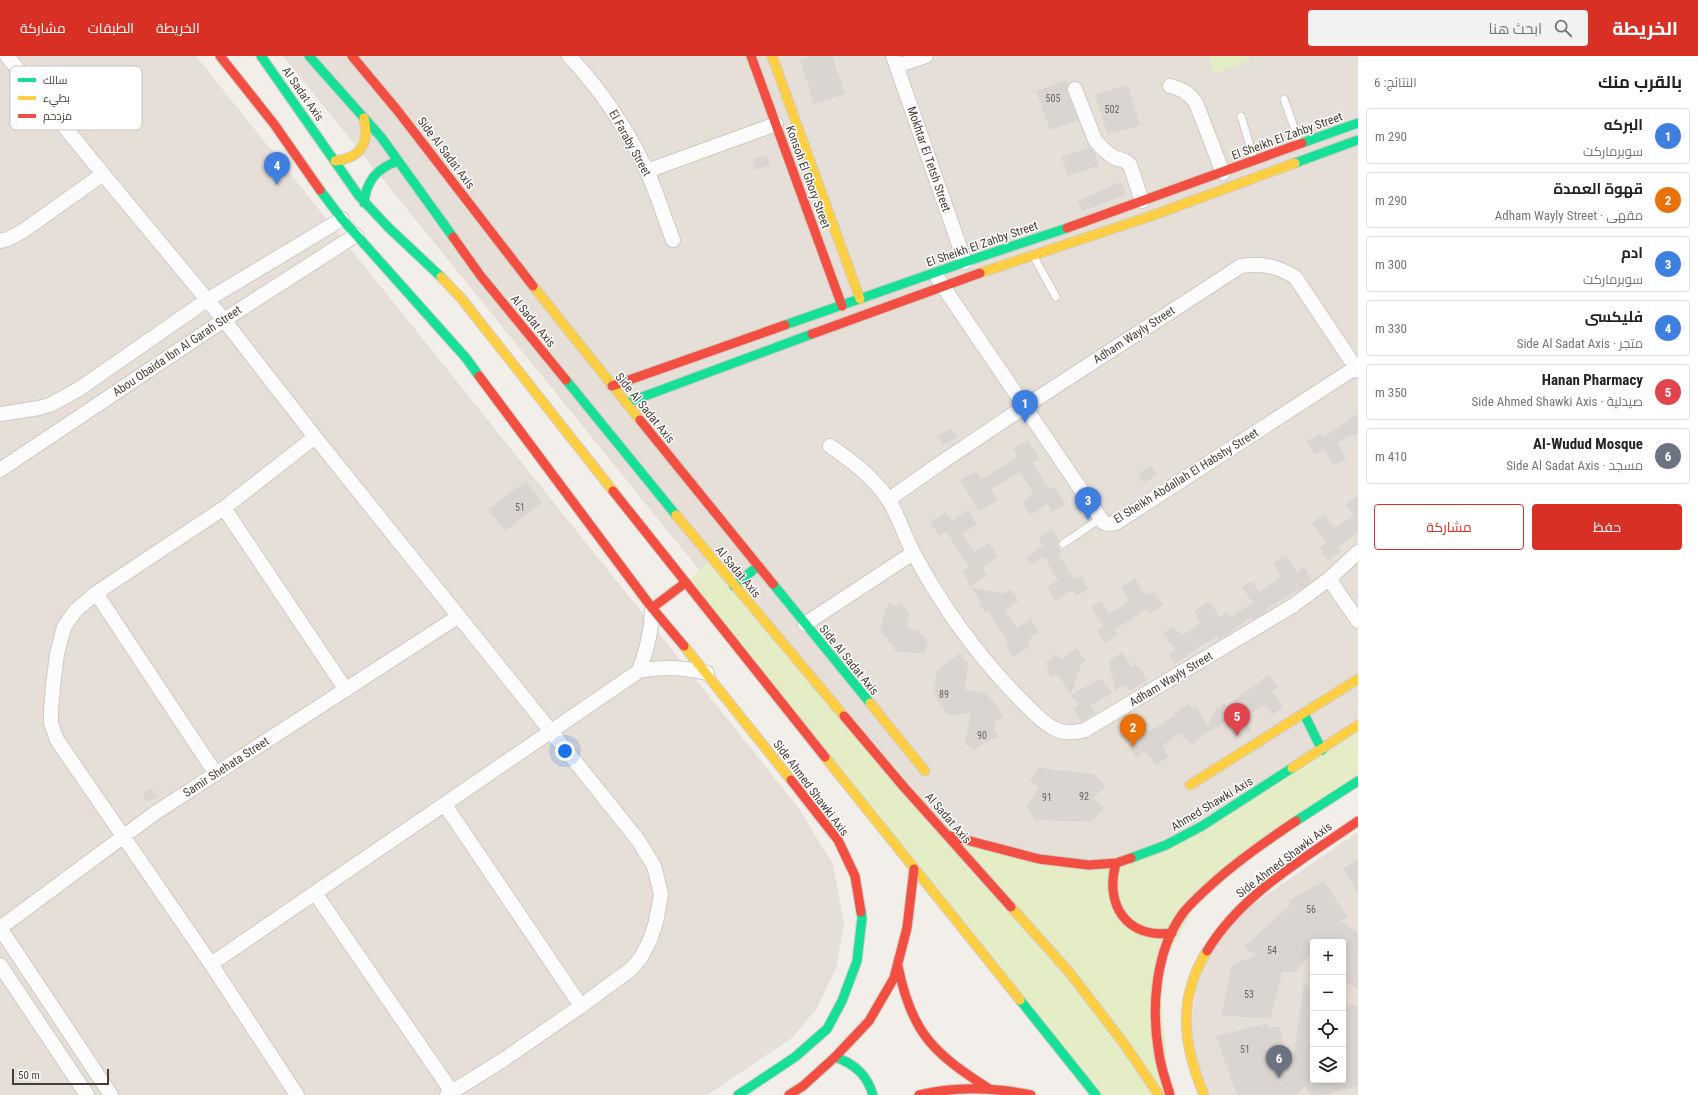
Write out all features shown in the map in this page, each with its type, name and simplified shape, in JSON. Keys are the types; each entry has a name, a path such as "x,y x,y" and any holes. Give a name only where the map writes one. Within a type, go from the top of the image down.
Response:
{"street":[{"path":"7,56 15,66"},
{"path":"220,56 274,124 306,171 342,219 466,358 652,608 707,673"},
{"name":"Al Sadat Axis","path":"261,56 335,162 346,181 364,203 391,231 440,275 461,298 685,583 1096,1095"},
{"name":"Al Sadat Axis","path":"308,56 364,118 398,161 480,275 734,586 903,786 1070,973 1125,1045 1159,1095"},
{"name":"Side Al Sadat Axis","path":"352,56 407,122 506,253 612,386 925,771"},
{"name":"El Faraby Street","path":"569,56 588,77 613,110 647,171 673,240"},
{"name":"Konsoh El Ghory Street","path":"751,56 842,306"},
{"name":"Konsoh El Ghory Street","path":"772,56 860,299"},
{"path":"895,61 926,56"},
{"name":"Mokhtar El Tetsh Street","path":"895,61 965,262"},
{"path":"1170,86 1181,89 1190,94 1196,103 1223,173"},
{"path":"1075,89 1095,140 1113,157 1130,165 1142,201"},
{"path":"335,162 350,159 362,148 367,134 364,118"},
{"name":"El Sheikh El Zahby Street","path":"612,386 965,262 1068,228 1358,123"},
{"path":"647,171 776,124"},
{"path":"67,130 224,320 315,437 638,840 654,866 661,894 656,922 650,940 640,959 631,969 503,1060 450,1093 315,893"},
{"path":"626,403 743,358 942,286 1150,216 1358,140"},
{"path":"364,203 364,193 373,175 380,168 389,163 398,161"},
{"path":"0,241 8,239 23,230 103,174"},
{"name":"Abou Obaida Ibn Al Garah Street","path":"0,414 50,405 73,392 98,377 207,300 342,219"},
{"name":"Abou Obaida Ibn Al Garah Street","path":"0,470 224,320 356,235"},
{"name":"Adham Wayly Street","path":"888,500 1024,407 1241,266 1255,264 1270,265 1295,277 1357,368"},
{"name":"El Sheikh Abdallah El Habshy Street","path":"936,273 942,286 1024,407 1101,518 1107,524 1116,523 1357,368"},
{"path":"297,1095 211,964 57,740 51,723 52,686 64,627 76,610 96,593 224,508 315,437"},
{"name":"Adham Wayly Street","path":"830,446 852,461 872,479 888,500 913,553 935,590 970,642 1003,682 1039,718 1054,729 1070,733 1076,733 1092,726 1294,605 1329,579 1358,552"},
{"path":"224,508 346,690"},
{"path":"805,624 913,553"},
{"path":"734,586 758,566"},
{"path":"1329,579 1358,621"},
{"path":"652,608 685,583"},
{"path":"96,593 216,774"},
{"path":"638,671 647,646 652,621 652,608"},
{"name":"Samir Shehata Street","path":"0,928 150,817 459,616"},
{"path":"211,964 445,805 638,671 673,667 707,673"},
{"name":"Side Ahmed Shawki Axis","path":"707,673 838,840 856,876 862,918 857,961 842,1001 827,1030 795,1057 738,1095"},
{"path":"1190,785 1358,679"},
{"path":"1304,714 1322,750"},
{"name":"Ahmed Shawki Axis","path":"947,834 1039,859 1089,865 1116,863 1166,846 1202,826 1322,750 1358,725"},
{"path":"1170,1095 1158,1049 1155,1011 1159,973 1164,955 1178,920 1218,877 1233,865 1278,833 1358,781"},
{"path":"445,805 581,1006"},
{"name":"Side Ahmed Shawki Axis","path":"1204,1095 1197,1082 1190,1058 1186,1034 1186,1009 1191,984 1202,960 1215,937 1238,911 1267,885 1358,821"},
{"path":"1116,863 1113,872 1112,892 1116,906 1124,918 1131,924 1149,933 1172,933"},
{"path":"789,1095 803,1086 835,1057 869,1021 894,978 907,928 914,869"},
{"path":"0,928 111,1095"},
{"path":"0,965 87,1095"},
{"path":"898,966 900,981 910,1011 925,1037 946,1060 988,1088"},
{"path":"835,1057 853,1065 861,1071 867,1079 873,1095"},
{"path":"919,1095 942,1089 988,1088 1031,1095"}],"lane":[{"path":"1284,99 1300,144"},
{"path":"1241,116 1255,161"},
{"path":"1033,256 1056,297"},
{"path":"1062,544 1101,518"}],"shaded area":[{"path":"0,56 196,56 797,806 833,864 844,924 836,968 817,1008 792,1038 707,1095 0,1095"},
{"path":"283,56 1358,56 1358,763 1026,989 921,844"},
{"path":"1358,832 1358,1095 1209,1095 1187,1053 1201,951 1238,914"}],"green space":[{"path":"1208,56 1248,56 1249,61 1214,73"},
{"path":"712,559 947,835 1075,864 1151,850 1358,725 1358,781 1200,895 1159,973 1170,1095 1096,1095 685,583"}],"building":[{"path":"812,56 832,56 845,94 814,104 800,60"},
{"path":"1066,80 1068,85 1067,92 1078,120 1050,130 1036,91"},
{"path":"1128,85 1140,125 1108,135 1095,95"},
{"path":"1090,147 1094,152 1099,166 1068,176 1061,157"},
{"path":"767,155 770,165 755,170 752,160"},
{"path":"1121,182 1126,195 1082,211 1077,201"},
{"path":"1358,414 1358,434 1347,437 1337,443 1346,459 1334,466 1324,450 1315,455 1307,441 1321,433 1323,437"},
{"path":"952,428 957,437 943,445 938,436"},
{"path":"1028,440 1039,459 1032,463 1049,489 1054,486 1065,504 1052,512 1047,504 1030,515 1022,502 1034,494 1020,472 991,489 998,500 979,511 960,480 976,471 981,479 1018,458 1013,449"},
{"path":"1151,465 1157,474 1144,483 1138,474"},
{"path":"526,481 542,503 505,531 488,509"},
{"path":"1358,496 1358,533 1337,548 1340,552 1328,560 1319,548 1326,543 1312,523 1324,514 1334,528 1354,516 1346,504"},
{"path":"968,510 977,524 963,533 968,543 975,552 989,543 998,556 982,567 987,575 971,586 962,572 969,567 946,531 939,536 930,522 946,512 952,521"},
{"path":"1052,529 1060,541 1057,545 1061,552 1058,554 1074,579 1080,575 1088,589 1076,596 1072,590 1055,601 1047,587 1058,580 1044,557 1031,565 1026,557 1043,546 1038,538"},
{"path":"1286,555 1297,572 1304,567 1312,581 1300,590 1299,589 1266,609 1267,611 1253,620 1251,617 1219,640 1217,636 1186,655 1187,656 1175,664 1168,655 1175,650 1163,633 1173,627 1176,632 1179,630 1182,635 1200,623 1196,617 1195,610 1209,601 1220,617 1227,612 1230,617 1253,603 1242,587 1252,581 1259,592 1281,577 1273,563"},
{"path":"1135,578 1146,596 1154,591 1163,605 1150,613 1147,609 1114,630 1117,635 1105,643 1097,631 1103,627 1091,607 1101,601 1109,614 1130,601 1121,587"},
{"path":"971,587 1003,594 1011,589 1019,601 1005,610 1017,628 1031,619 1039,632 1031,637 1028,647 1013,657 1006,645 1009,644 988,611 985,613 978,602 980,601"},
{"path":"888,603 897,606 901,603 909,615 906,628 919,631 928,644 924,653 896,652 880,628"},
{"path":"1076,648 1086,661 1081,665 1071,694 1058,675 1050,678 1046,662 1056,654 1061,660"},
{"path":"1122,652 1132,667 1136,664 1147,680 1130,691 1126,684 1115,691 1109,661"},
{"path":"960,653 968,663 965,690 987,694 990,700 992,698 1003,717 996,720 994,730 998,736 973,750 965,743 971,713 949,715 934,697 936,672"},
{"path":"1269,675 1278,687 1272,691 1283,707 1272,715 1264,704 1244,719 1251,731 1235,739 1226,722 1202,735 1203,736 1191,745 1186,738 1179,733 1163,745 1168,757 1156,765 1146,751 1136,757 1124,740 1142,728 1146,733 1154,729 1176,715 1174,713 1189,704 1192,710 1196,707 1208,726 1216,709 1224,704 1226,706"},
{"path":"1100,678 1112,693 1091,705 1095,713 1081,722 1073,708 1078,705 1071,695"},
{"path":"1038,768 1094,774 1106,786 1093,798 1104,808 1092,822 1035,820 1027,806 1039,787 1030,781"},
{"path":"151,788 157,796 147,802 142,794"},
{"path":"1358,859 1358,893 1343,869"},
{"path":"1324,881 1348,918 1340,921 1358,934 1358,989 1346,983 1346,939 1310,939 1310,954 1296,972 1282,972 1270,1018 1221,1016 1232,965 1256,955 1244,947 1291,904 1288,901"},
{"path":"1304,984 1310,986 1310,1083 1346,1083 1346,1004 1358,1006 1358,1086 1324,1095 1310,1095 1306,1086 1296,1095 1237,1095 1216,1036 1269,1023 1268,1027 1280,1027 1291,1076"}],"traffic: fast":[{"path":"261,56 359,196 388,227 441,277"},
{"path":"309,56 381,137 453,237"},
{"path":"1302,143 1358,123"},
{"path":"1295,163 1358,140"},
{"path":"364,203 367,188 374,176 384,167 398,161"},
{"path":"320,190 342,219 466,358 479,376"},
{"path":"785,325 1067,228"},
{"path":"626,403 812,334"},
{"path":"566,380 676,515"},
{"path":"734,586 758,566"},
{"path":"773,584 870,703"},
{"path":"1304,714 1322,750"},
{"path":"1131,858 1166,845 1202,826 1292,768"},
{"path":"1296,821 1358,781"},
{"path":"738,1095 795,1057 827,1029 842,1001 857,961 862,918 861,912"},
{"path":"1020,1000 1096,1095"},
{"path":"835,1057 849,1063 859,1071 864,1076 873,1095"}],"traffic: slow":[{"path":"772,56 860,299"},
{"path":"335,161 351,157 362,148 366,135 364,118"},
{"path":"980,273 1151,216 1295,163"},
{"path":"441,277 461,298 613,491"},
{"path":"533,286 640,420"},
{"path":"676,515 844,716"},
{"path":"684,646 791,780"},
{"path":"1190,785 1358,679"},
{"path":"870,703 925,771"},
{"path":"1292,768 1358,725"},
{"path":"825,757 1020,1000"},
{"path":"1011,907 1070,973 1125,1045 1159,1095"},
{"path":"1204,1095 1191,1058 1186,1022 1187,1004 1191,987 1197,969 1207,951"}],"traffic: jam":[{"path":"220,56 274,124 320,190"},
{"path":"352,56 397,110 533,286"},
{"path":"751,56 842,306"},
{"path":"1067,228 1302,143"},
{"path":"453,237 480,275 566,380"},
{"path":"812,334 980,273"},
{"path":"612,386 785,325"},
{"path":"479,376 652,608 684,646"},
{"path":"640,420 773,584"},
{"path":"613,491 825,757"},
{"path":"652,608 685,583"},
{"path":"844,716 903,786 1011,907"},
{"path":"791,780 838,840 855,876 861,912"},
{"path":"1170,1095 1159,1054 1155,1018 1158,981 1166,945 1183,913 1200,895 1231,868 1296,821"},
{"path":"1207,951 1221,930 1256,894 1275,878 1358,821"},
{"path":"947,835 1039,859 1089,865 1116,863 1131,858"},
{"path":"1116,863 1113,878 1113,892 1117,905 1123,916 1131,925 1143,930 1156,933 1172,933"},
{"path":"789,1095 803,1086 835,1057 869,1021 894,978 907,928 914,869"},
{"path":"898,966 903,989 910,1008 927,1039 953,1063 988,1088"},
{"path":"919,1095 961,1089 1003,1090 1031,1095"}],"place":[{"name":"فليكسى","path":"277,185"},
{"name":"البركه","path":"1025,423"},
{"name":"ادم","path":"1088,520"},
{"name":"Hanan Pharmacy","path":"1237,736"},
{"name":"قهوة العمدة","path":"1133,747"},
{"name":"Al-Wudud Mosque","path":"1279,1078"}]}
